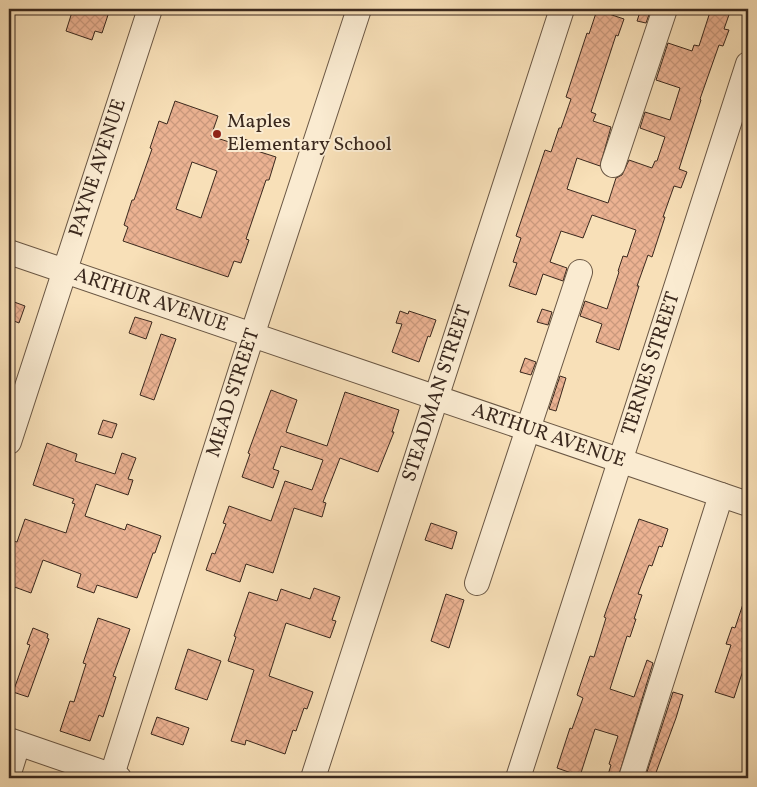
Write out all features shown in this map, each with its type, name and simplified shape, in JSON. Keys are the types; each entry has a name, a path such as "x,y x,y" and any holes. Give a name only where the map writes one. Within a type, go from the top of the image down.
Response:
{"street":[{"name":"PAYNE AVENUE","path":"9,442 150,9"},
{"name":"MEAD STREET","path":"114,777 252,335 359,9"},
{"name":"STEADMAN STREET","path":"312,778 562,9"},
{"path":"613,165 665,9"},
{"name":"TERNES STREET","path":"518,778 748,64"},
{"name":"ARTHUR AVENUE","path":"9,252 748,504"},
{"path":"477,584 580,272"},
{"path":"631,778 721,495"},
{"path":"9,773 14,742 114,777"}],"building":[{"path":"73,9 110,9 102,33 95,31 92,40 66,31"},
{"path":"641,9 651,9 646,23 637,21"},
{"path":"711,9 731,9 724,29 729,30 723,46 719,45 700,99 679,169 687,172 681,188 674,186 652,257 648,255 637,286 639,286 619,350 596,342 602,324 580,316 585,301 607,309 623,256 627,257 636,230 592,215 583,238 561,231 550,262 567,268 563,281 543,274 536,295 509,286 517,263 513,262 521,238 516,236 545,150 551,152 559,128 561,128 571,99 566,97 587,33 589,34 597,10 624,19 618,36 616,35 591,112 596,114 593,121 611,127 600,166 577,158 567,189 608,203 616,178 622,175 629,160 652,168 655,161 657,161 665,137 640,128 645,112 670,120 680,88 656,80 668,43 692,51 694,45 699,46"},
{"name":"Maples Elementary School","path":"175,101 218,116 211,136 241,146 244,139 256,143 254,150 276,157 246,239 249,240 241,263 234,261 228,277 123,241 128,227 124,225 152,149 150,148 159,121 167,124","holes":["192,162 217,171 201,218 176,209"]},
{"path":"9,300 25,306 19,323 9,319"},
{"path":"542,309 552,312 548,325 537,322"},
{"path":"400,311 408,314 409,311 436,320 419,362 392,352 402,324 396,323"},
{"path":"135,317 152,322 146,339 129,333"},
{"path":"161,334 176,339 154,400 140,395"},
{"path":"525,358 536,362 531,375 520,372"},
{"path":"560,376 566,378 556,411 549,409"},
{"path":"271,390 297,400 286,432 327,446 345,392 399,410 392,432 394,432 378,472 340,458 323,502 326,503 322,517 294,508 273,573 246,564 240,582 206,570 212,553 215,554 226,524 223,523 229,506 271,521 285,481 312,490 323,460 281,446 273,469 279,471 273,488 242,477 250,454 248,453"},
{"path":"103,420 117,424 112,438 98,434"},
{"path":"47,443 77,454 75,461 115,474 122,453 136,458 128,479 133,480 128,495 96,484 85,516 125,530 127,524 161,536 137,598 97,585 94,593 77,587 81,574 43,560 31,593 9,585 9,540 17,542 25,519 66,533 75,504 72,503 74,499 33,485"},
{"path":"639,519 668,529 662,547 659,546 652,566 649,565 638,594 642,595 634,619 636,619 630,637 627,636 610,689 634,697 647,660 653,663 618,778 607,778 611,765 609,764 618,736 595,729 580,776 557,768 570,728 572,729 583,698 577,695 590,656 594,657 606,618 604,617"},
{"path":"431,523 457,532 452,549 425,540"},
{"path":"314,588 340,597 332,620 336,621 330,638 286,623 269,676 313,692 307,709 304,708 296,731 293,730 285,754 246,740 245,745 231,741 254,670 228,661 236,637 234,636 249,592 277,601 281,589 310,599"},
{"path":"446,594 464,600 449,648 431,641"},
{"path":"746,595 748,595 748,655 734,698 715,692 731,645 726,644 732,627 735,628"},
{"path":"98,618 130,629 113,676 116,677 103,717 99,715 90,741 60,731 70,701 74,702 86,664 83,663"},
{"path":"33,628 48,634 47,638 49,639 28,697 13,692 30,645 27,644"},
{"path":"188,649 221,661 207,700 175,689"},
{"path":"673,692 683,695 676,718 654,778 645,778"},
{"path":"157,717 189,728 183,745 151,734"}],"place":[{"name":"Maples Elementary School","path":"217,134"}]}
